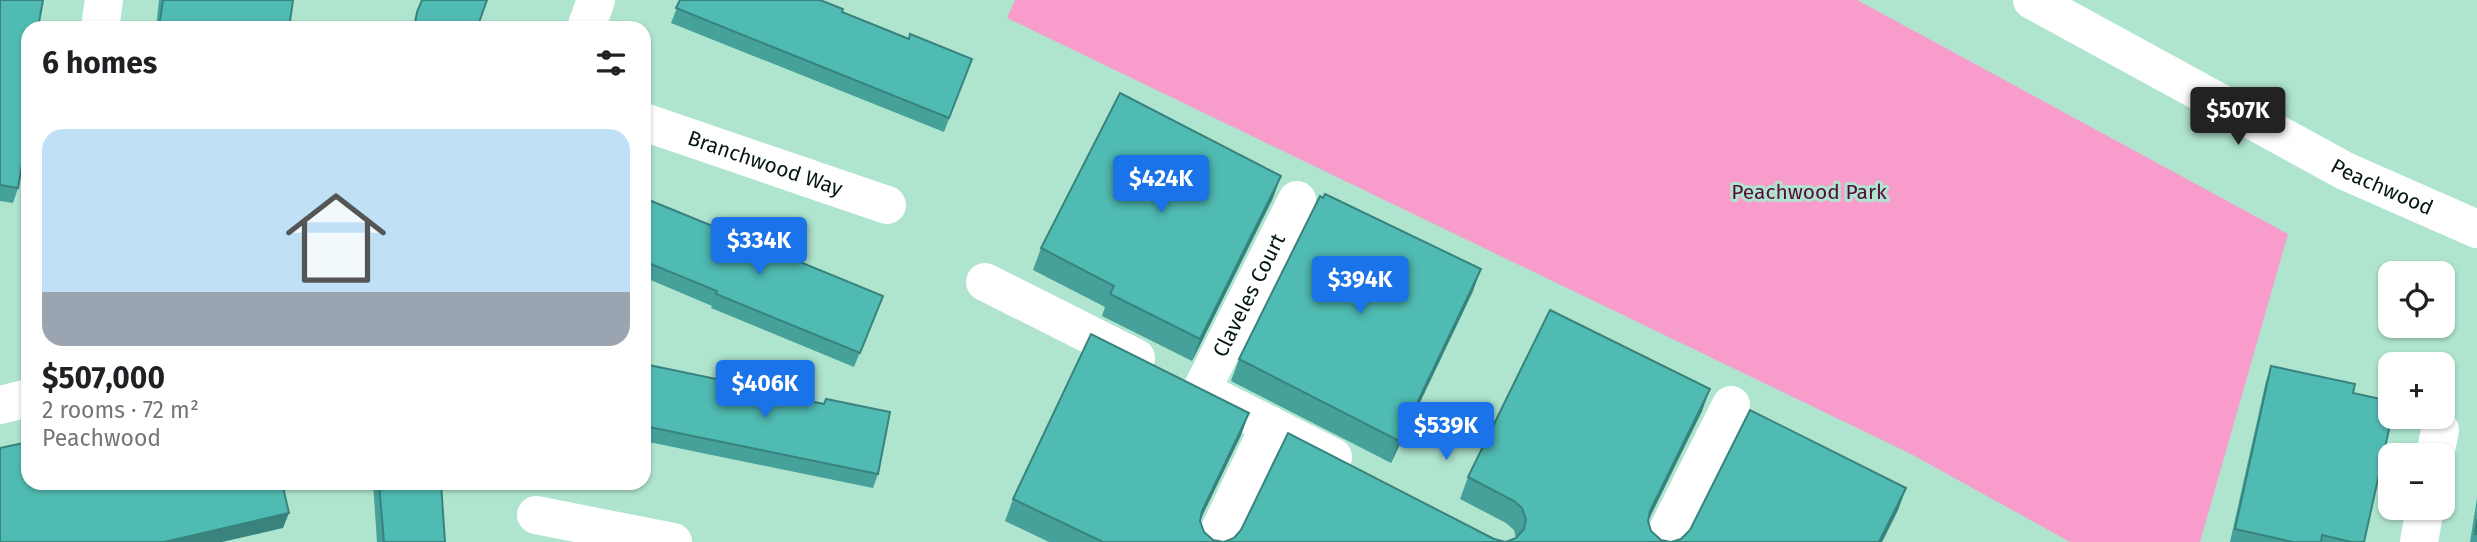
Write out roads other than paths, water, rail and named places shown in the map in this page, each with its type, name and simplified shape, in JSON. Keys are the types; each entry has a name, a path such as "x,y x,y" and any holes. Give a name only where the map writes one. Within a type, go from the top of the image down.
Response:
{"street":[{"path":"101,21 104,0"},
{"path":"588,21 596,0"},
{"name":"Peachwood","path":"2032,0 2345,171 2477,229"},
{"name":"Branchwood Way","path":"651,124 887,205"},
{"name":"Claveles Court","path":"1202,391 1297,200"},
{"path":"985,282 1365,474"},
{"path":"0,405 21,400"},
{"path":"1662,542 1731,405"},
{"path":"1214,542 1270,425"},
{"path":"536,513 673,542"},
{"path":"2419,542 2423,520"}],"park label":[{"name":"Peachwood Park","path":"1809,192"}]}
